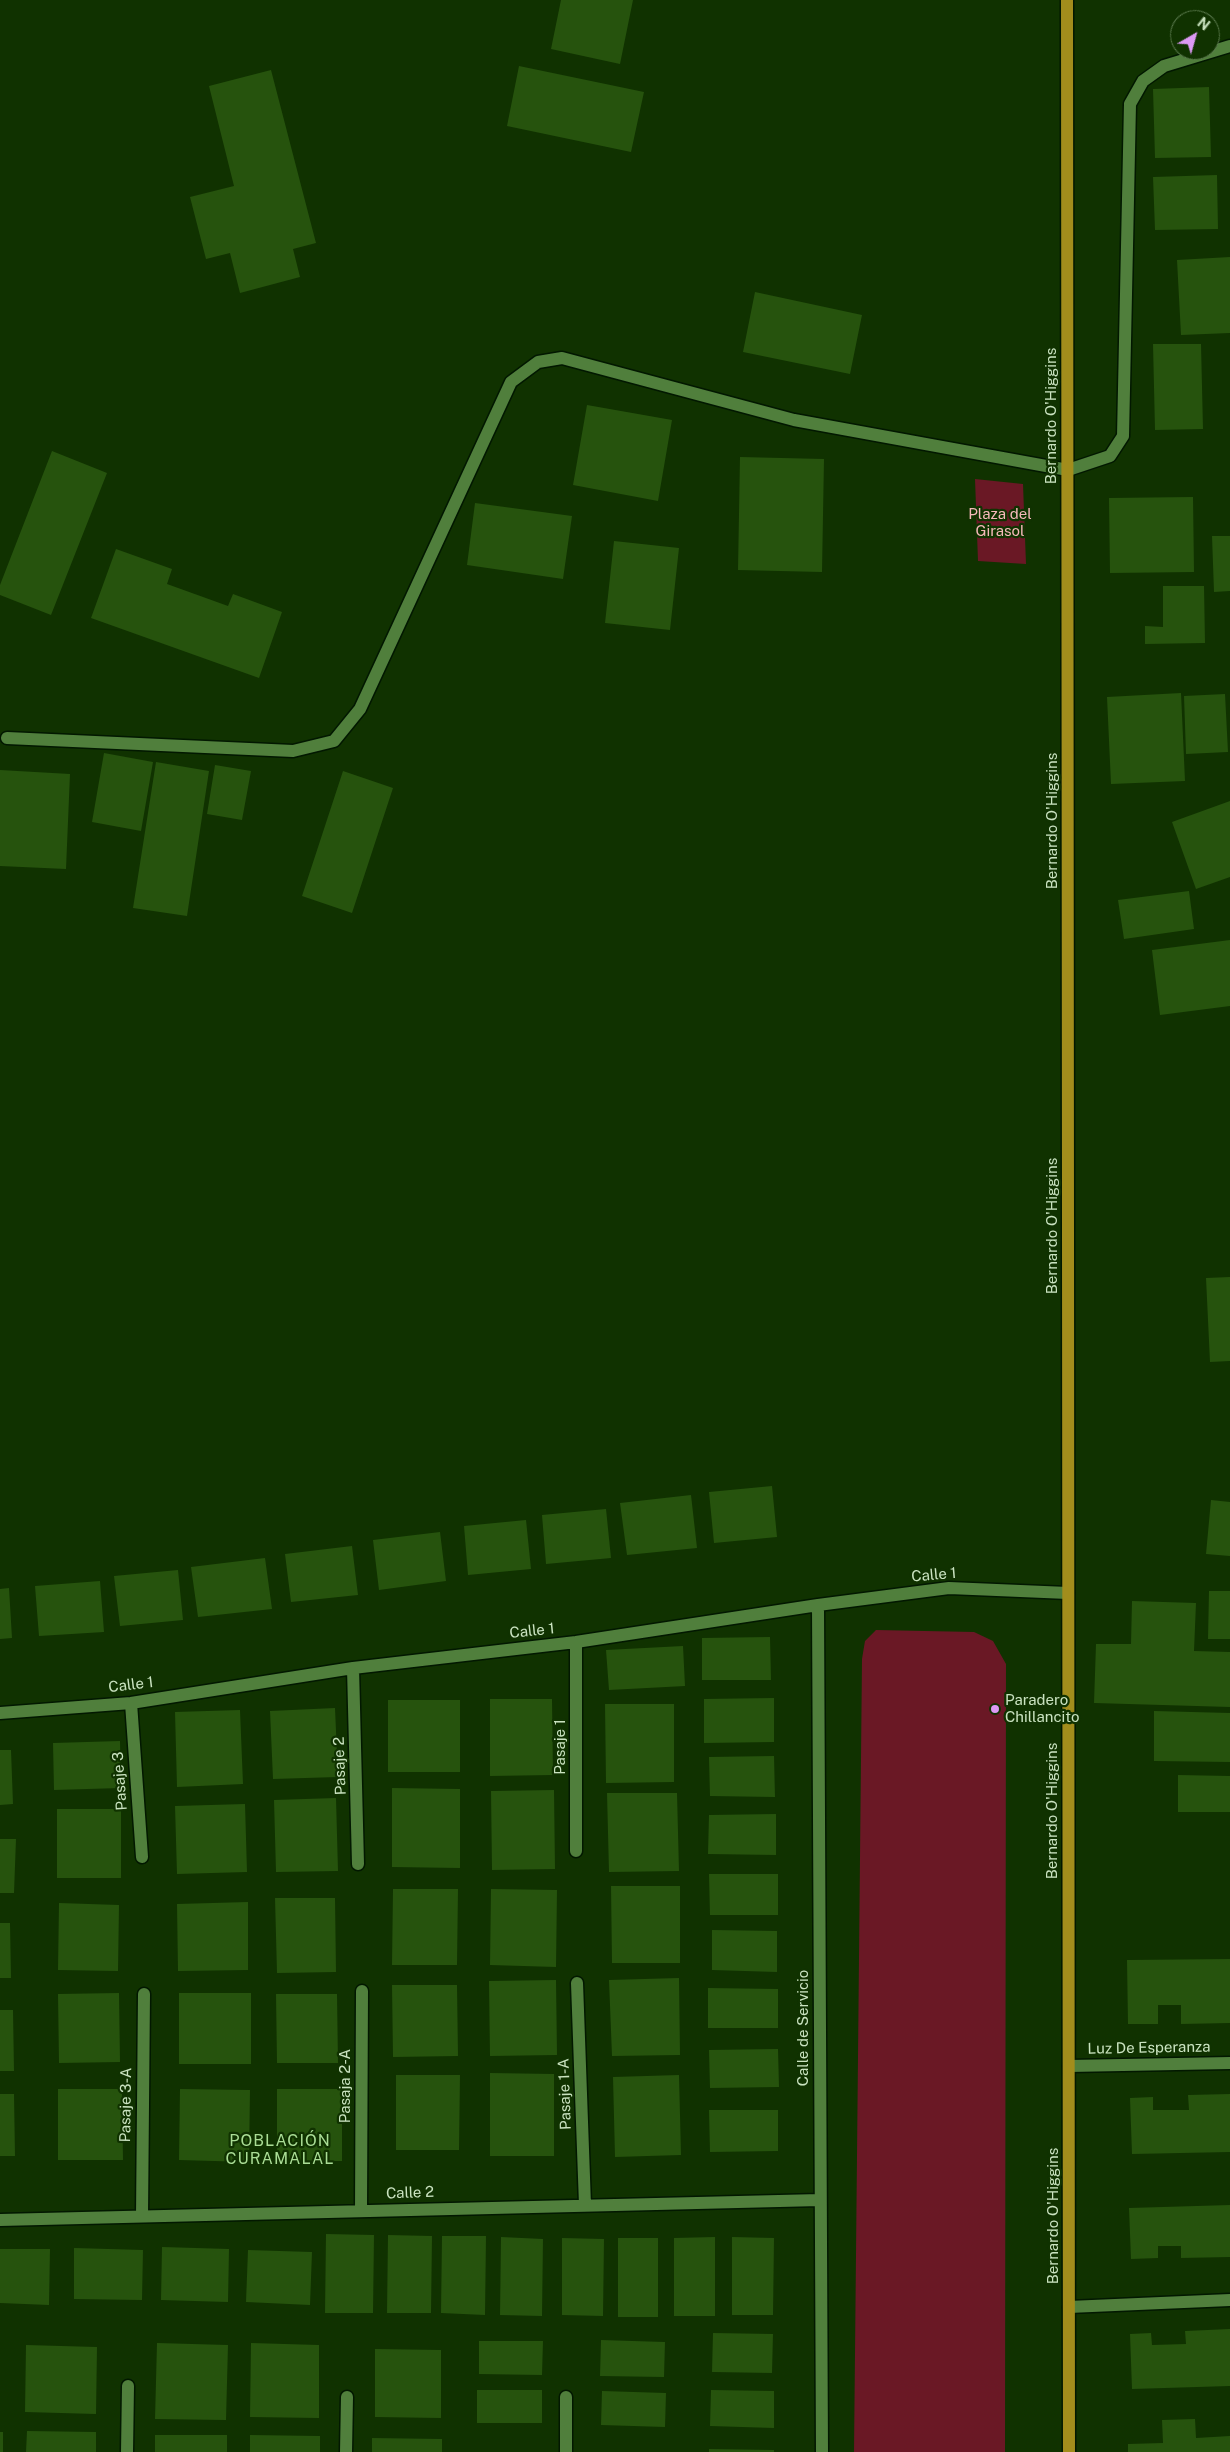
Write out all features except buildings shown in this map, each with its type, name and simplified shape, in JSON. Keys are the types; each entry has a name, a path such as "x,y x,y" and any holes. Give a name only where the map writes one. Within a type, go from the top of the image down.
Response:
{"main road":[{"name":"Bernardo O'Higgins","path":"1067,0 1070,2452"}],"street":[{"path":"7,738 293,752 334,741 360,709 511,382 538,362 562,358 794,420 1068,470 1110,456 1123,436 1130,104 1143,81 1156,70 1175,62 1230,46"},
{"name":"Calle 1","path":"0,1713 131,1703 353,1668 576,1642 818,1605 949,1588 1068,1593"},
{"name":"Calle de Servicio","path":"818,1605 822,2452"},
{"name":"Pasaje 1","path":"576,1642 576,1852"},
{"name":"Pasaje 2","path":"353,1668 358,1864"},
{"name":"Pasaje 3","path":"131,1703 142,1857"},
{"name":"Pasaje 1-A","path":"577,1983 585,2205"},
{"name":"Pasaja 2-A","path":"361,2211 362,1991"},
{"name":"Pasaje 3-A","path":"142,2216 144,1994"},
{"name":"Luz De Esperanza","path":"1069,2066 1230,2063"},
{"name":"Calle 2","path":"0,2220 820,2200"},
{"path":"1069,2307 1230,2300"},
{"path":"127,2452 128,2386"},
{"path":"346,2452 347,2397"},
{"path":"566,2397 566,2452"}],"green space":[{"name":"Plaza del Girasol","path":"975,479 1023,484 1026,564 978,561"},
{"path":"876,1630 974,1632 993,1641 1006,1664 1005,2452 854,2452 862,1659 865,1641"}],"place":[{"name":"Paradero Chillancito","path":"995,1709"}],"district":[{"name":"POBLACIÓN CURAMALAL","path":"280,2150"}]}
